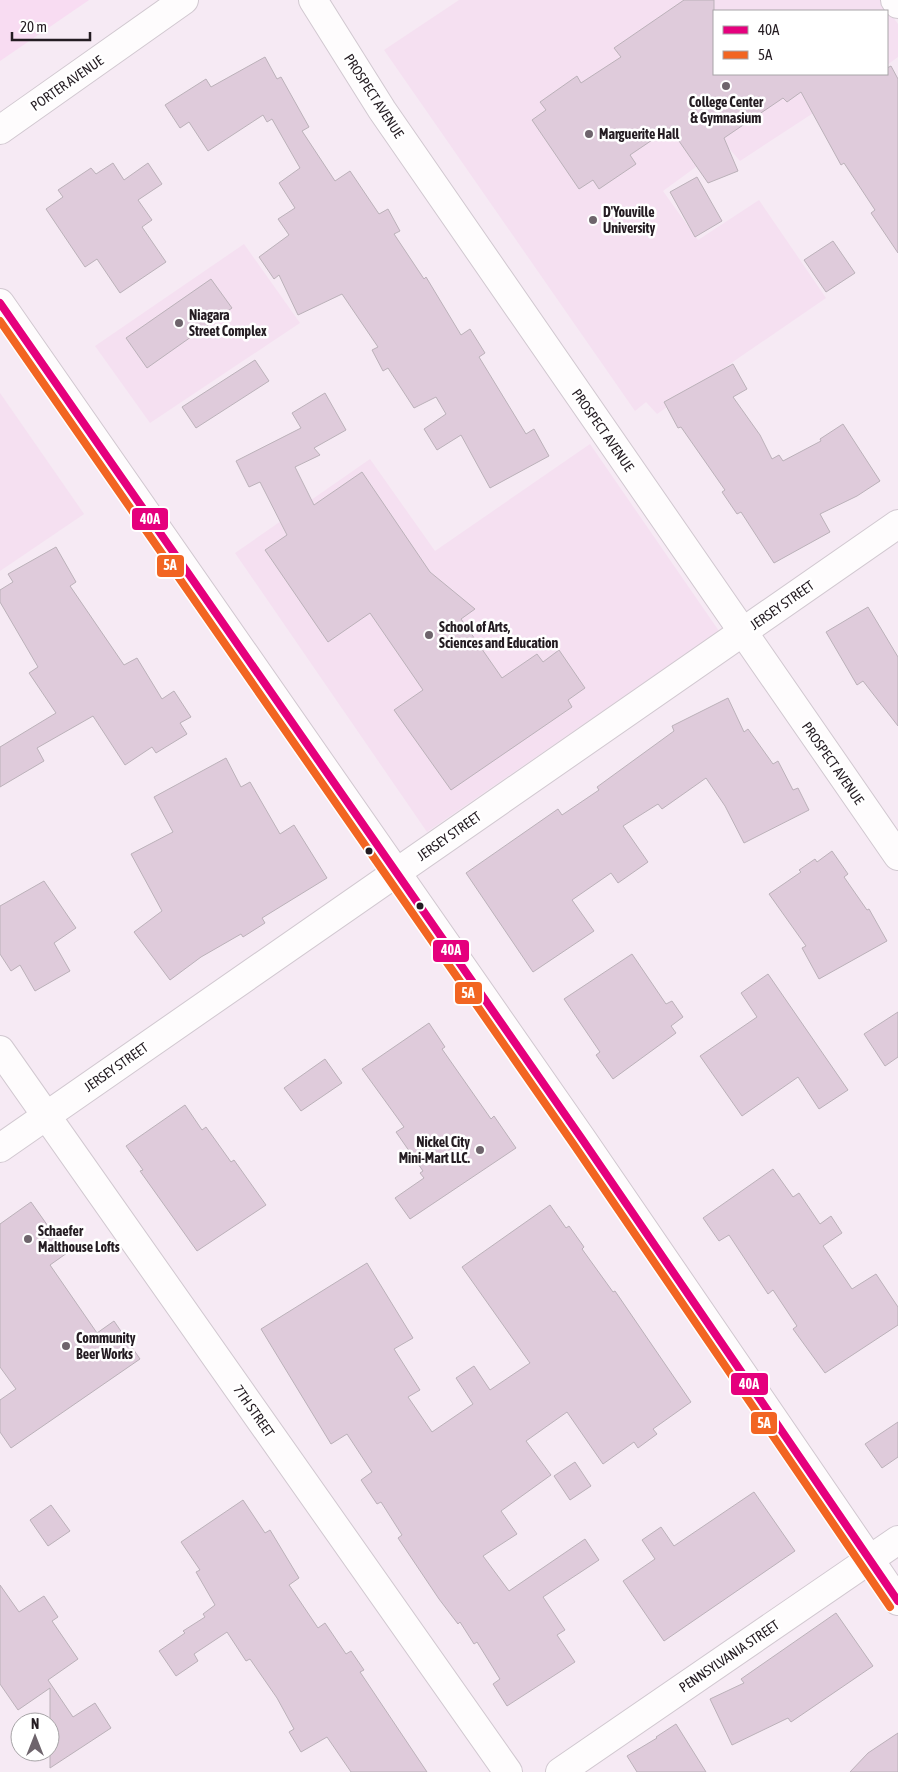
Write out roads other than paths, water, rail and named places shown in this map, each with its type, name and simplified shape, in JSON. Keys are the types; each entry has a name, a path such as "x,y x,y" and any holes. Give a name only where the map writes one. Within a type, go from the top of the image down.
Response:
{"street":[{"name":"PORTER AVENUE","path":"0,130 184,0"},
{"name":"PROSPECT AVENUE","path":"313,0 382,110 898,856"},
{"path":"895,0 898,4"},
{"path":"0,303 395,874 582,1139 898,1601"},
{"name":"JERSEY STREET","path":"0,1148 898,524"},
{"name":"7TH STREET","path":"0,1050 508,1772"},
{"name":"PENNSYLVANIA STREET","path":"560,1772 898,1540"}],"place":[{"name":"College Center & Gymnasium","path":"726,86"},
{"name":"Marguerite Hall","path":"589,134"},
{"name":"D'Youville University","path":"593,220"},
{"name":"Niagara Street Complex","path":"179,323"},
{"name":"School of Arts, Sciences and Education","path":"429,635"},
{"name":"Nickel City Mini-Mart LLC.","path":"480,1150"},
{"name":"Schaefer Malthouse Lofts","path":"28,1239"},
{"name":"Community Beer Works","path":"66,1346"}]}
